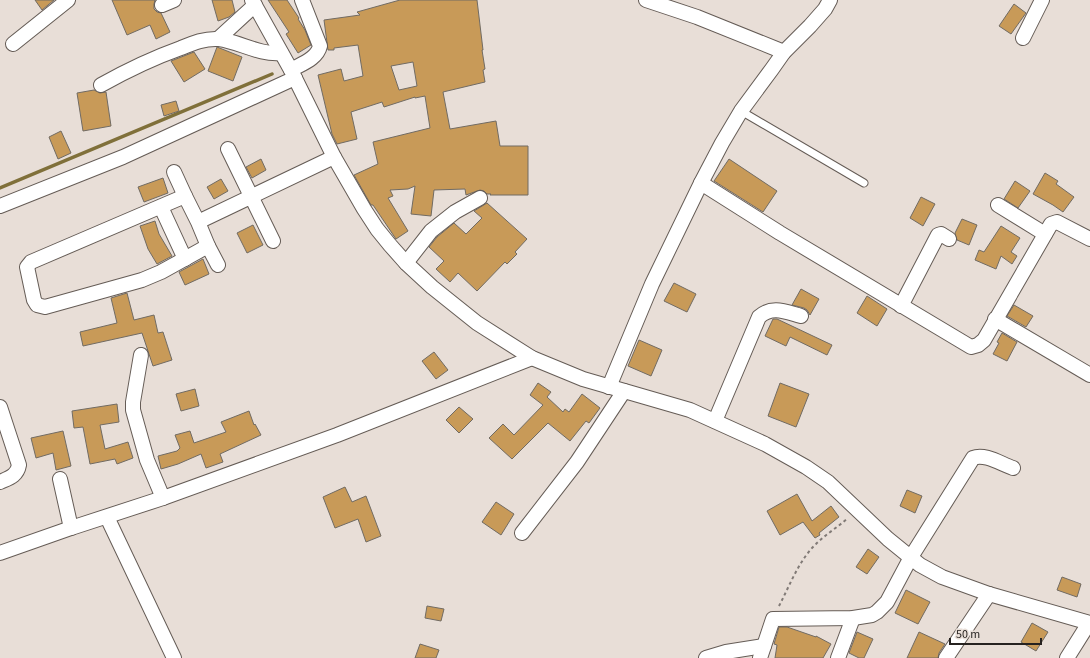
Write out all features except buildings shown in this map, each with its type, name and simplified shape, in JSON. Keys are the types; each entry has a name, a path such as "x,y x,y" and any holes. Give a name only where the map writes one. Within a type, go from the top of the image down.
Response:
{"street":[{"path":"13,44 68,0"},
{"path":"0,206 123,157 293,74 317,54 320,46 302,0"},
{"path":"646,0 697,17 784,52"},
{"path":"609,387 652,284 701,183 741,111 784,52 810,26 825,9 830,0"},
{"path":"1023,38 1042,0"},
{"path":"218,39 253,3 293,74 334,157 372,222 406,263 432,287 471,318 532,358 582,379 690,410 765,444 806,467 828,482 888,539 930,571 942,577 989,594 1090,623 1067,658"},
{"path":"101,85 158,56 200,41 218,39 269,53 281,52"},
{"path":"228,149 273,241"},
{"path":"198,222 334,157"},
{"path":"174,172 218,265"},
{"path":"701,183 901,306 971,347 978,345 984,340 1051,224 1057,222 1090,239"},
{"path":"185,196 30,262 27,268 34,300 37,305 45,308 142,280 161,272 208,246"},
{"path":"406,263 431,231 455,212 480,198"},
{"path":"998,205 1046,234"},
{"path":"160,207 185,259"},
{"path":"901,306 938,235 941,234 950,239"},
{"path":"715,421 759,317 766,312 776,309 802,316"},
{"path":"996,319 1090,375"},
{"path":"141,355 133,410 147,460 163,498"},
{"path":"0,552 106,518 337,435 532,358"},
{"path":"522,533 577,462 624,391"},
{"path":"0,407 19,466 14,475 0,482"},
{"path":"706,658 726,652 762,652 773,619 853,618 872,615 880,610 887,602 911,557 973,458 983,456 1013,468"},
{"path":"60,479 71,528"},
{"path":"106,518 174,658"},
{"path":"946,658 989,594"},
{"path":"838,658 853,618"}],"lane":[{"path":"741,111 864,183"}],"path":[{"path":"773,619 796,571 809,551 859,510"}],"waterway":[{"path":"0,188 272,74"}]}
